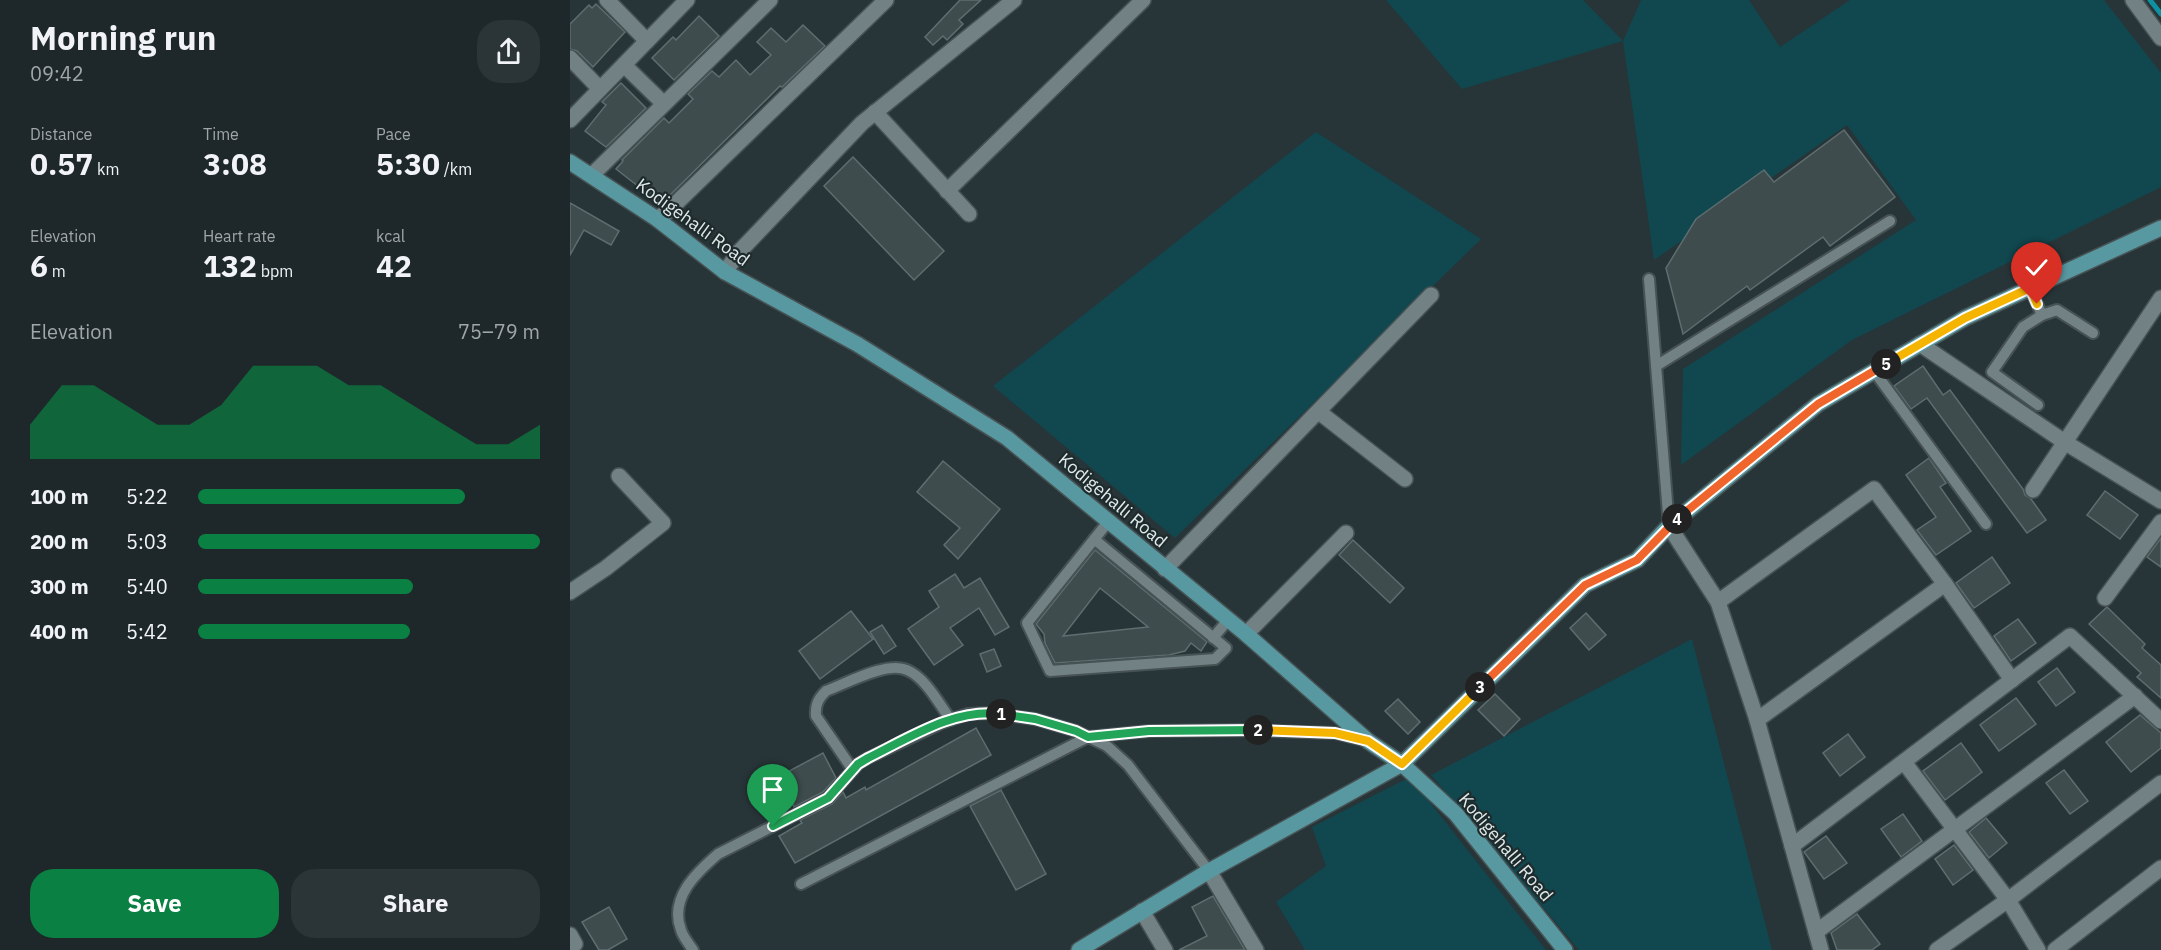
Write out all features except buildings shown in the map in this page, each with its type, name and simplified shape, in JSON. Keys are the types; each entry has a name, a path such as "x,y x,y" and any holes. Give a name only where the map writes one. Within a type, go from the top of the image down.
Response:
{"street":[{"path":"607,0 647,41"},
{"path":"570,120 687,0"},
{"path":"592,175 770,0"},
{"path":"657,219 667,212 886,0"},
{"path":"725,272 739,252 862,123 1014,0"},
{"path":"947,191 1143,0"},
{"path":"2133,0 2161,38"},
{"path":"570,58 600,89"},
{"path":"624,64 664,104"},
{"path":"875,112 969,214"},
{"name":"Kodigehalli Road","path":"571,164 592,175 657,219 725,272 857,344 1007,438 1246,634 1368,741 1402,764 1456,814 1565,950"},
{"path":"1079,950 1209,871 1402,764 1585,585 1637,560 1669,526 1818,404 1965,318 2161,228"},
{"path":"1165,569 1431,295"},
{"path":"2033,490 2161,298"},
{"path":"1920,344 2066,442 2161,501"},
{"path":"1318,412 1406,479"},
{"path":"570,592 606,568 663,523 619,476"},
{"path":"1718,602 1874,489 1946,584 2012,680"},
{"path":"2105,598 2161,522"},
{"path":"1669,526 1718,602 1757,720 1821,950"},
{"path":"1246,634 1346,533"},
{"path":"1757,720 1946,584"},
{"path":"1792,846 2070,636 2161,721"},
{"path":"1816,932 2135,696"},
{"path":"1904,762 2008,900 2038,950"},
{"path":"1936,950 2008,900 2161,783"},
{"path":"2055,950 2161,868"},
{"path":"1209,871 1256,950"},
{"path":"1142,910 1165,950"}],"lane":[{"path":"1656,366 1890,222"},
{"path":"1649,279 1669,526"},
{"path":"2030,288 2042,315"},
{"path":"2026,308 2037,304"},
{"path":"2038,405 1992,372 2023,327 2042,315 2057,310 2093,333"},
{"path":"1874,371 1986,524"},
{"path":"1094,539 1226,648 1215,659 1050,671 1027,623 1094,539 1108,522"},
{"path":"1214,638 1228,620"},
{"path":"853,770 816,716 815,706 826,691 890,667 908,670 922,682 951,720"},
{"path":"693,950 681,930 678,914 682,892 698,872 718,854 828,798 853,770 868,758 968,714 990,713 1035,719 1076,731 1107,746 1128,765 1209,871"},
{"path":"801,884 1088,737 1149,731 1242,730 1335,733 1368,741"}],"shaded area":[{"path":"1386,0 1583,0 1623,41 1462,89"},
{"path":"1641,0 1749,0 1780,47 1850,0 2104,0 2161,73 2161,187 1852,340 1681,465 1683,369 1916,220 1847,125 1654,260 1623,41"},
{"path":"1316,132 1481,239 1175,538 993,386"},
{"path":"1692,639 1772,950 1579,950 1431,775"},
{"path":"1410,777 1546,950 1305,950 1276,902 1326,866 1312,827"}],"waterway":[{"path":"2150,0 2161,14"}],"route":[{"path":"773,826 828,798 858,764 868,758 944,722 968,714 990,713 1035,719 1076,731 1088,737 1149,731 1242,730 1335,733 1368,741 1402,764 1585,585 1637,560 1669,526 1818,404 1965,318 2030,288 2037,304"}]}
